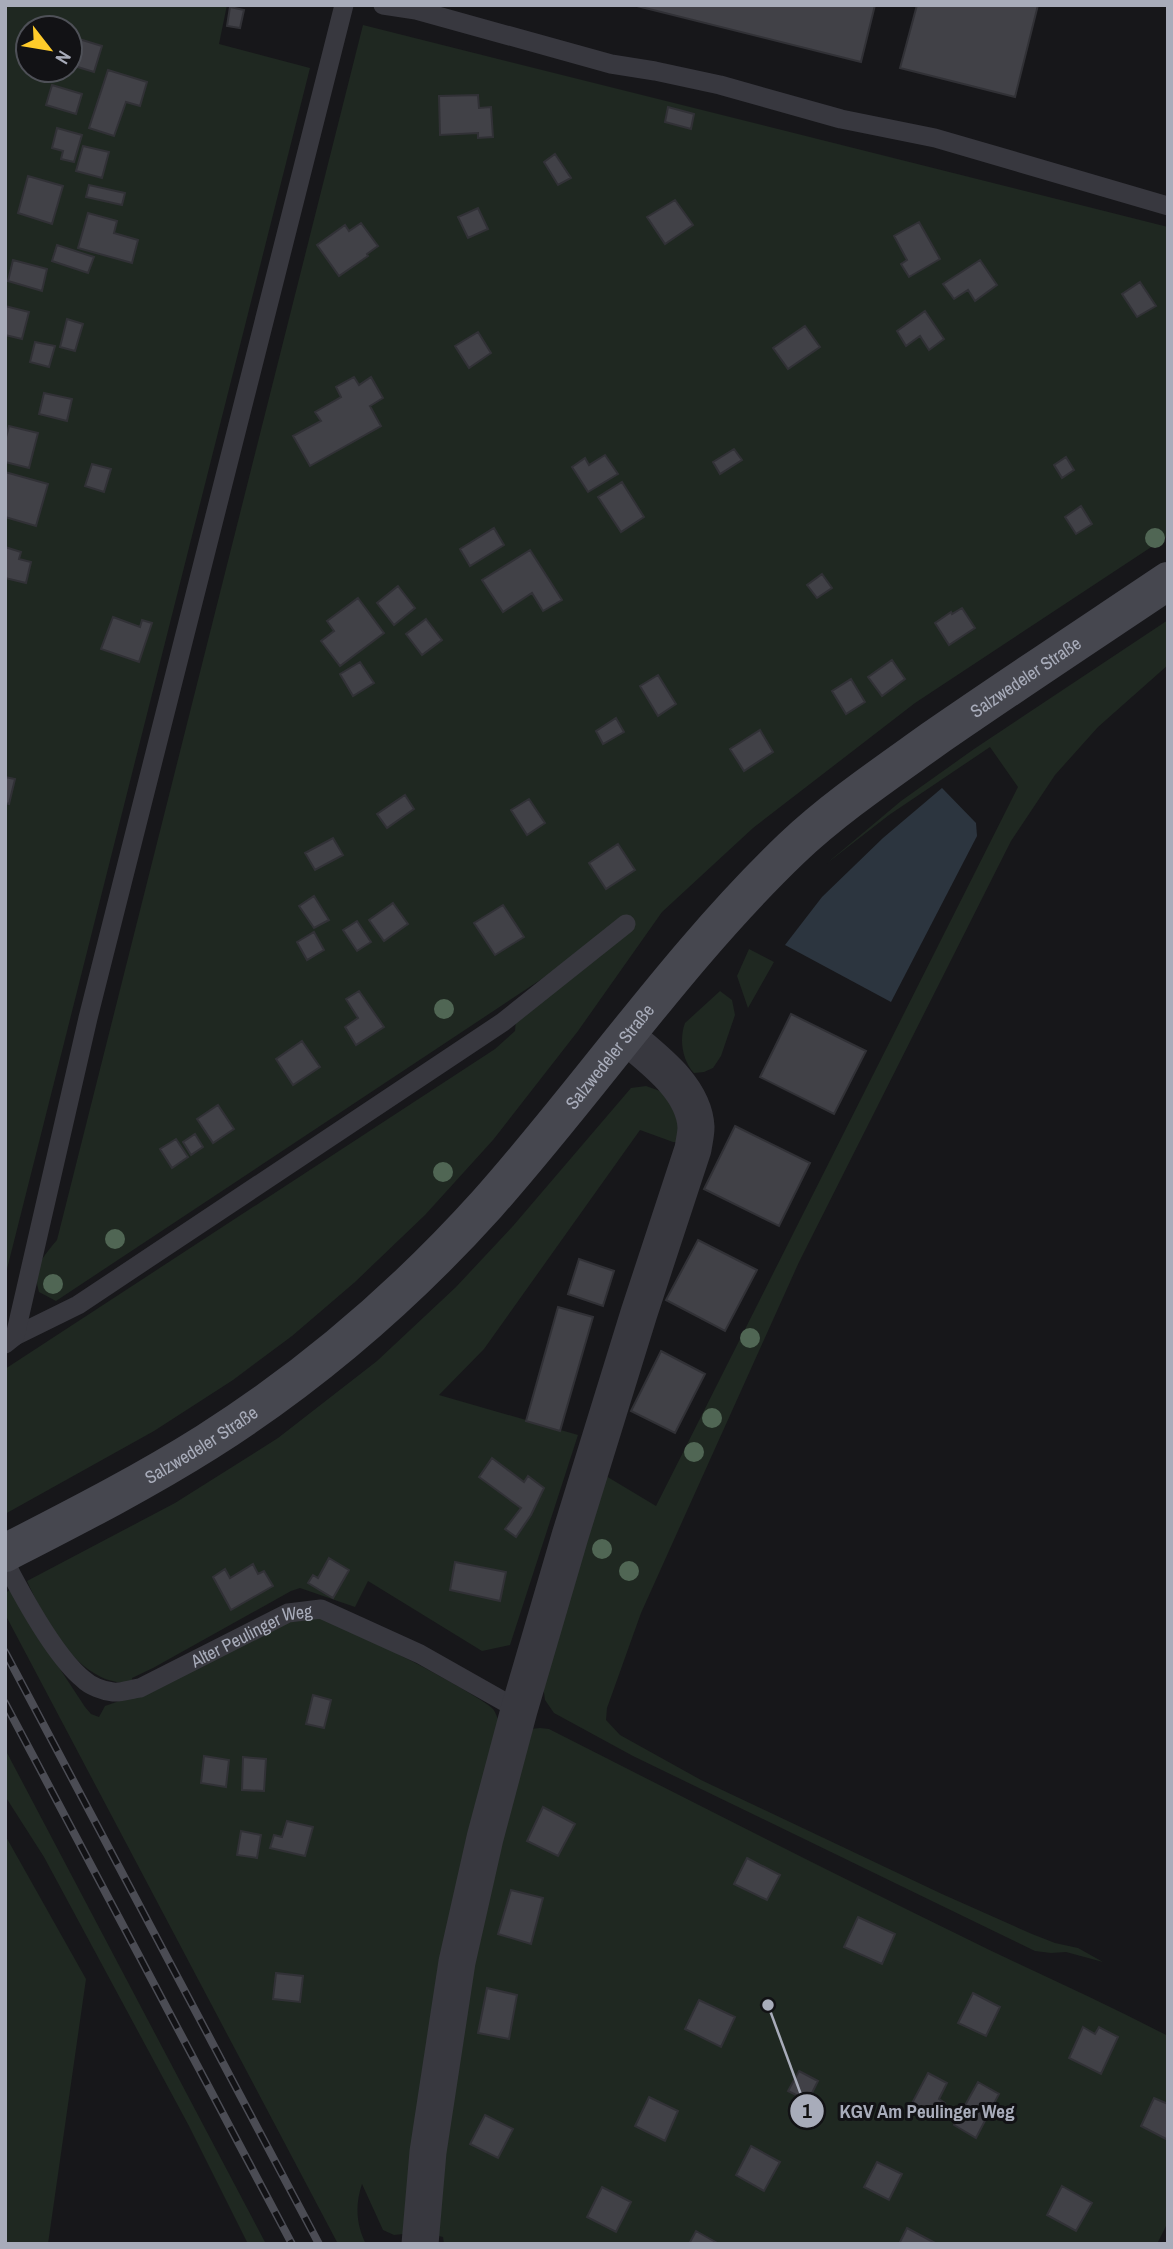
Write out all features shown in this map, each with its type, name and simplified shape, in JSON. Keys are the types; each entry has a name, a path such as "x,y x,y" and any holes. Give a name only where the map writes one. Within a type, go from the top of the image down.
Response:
{"main road":[{"name":"Salzwedeler Straße","path":"11,1570 51,1530 205,1443 302,1376 350,1338 393,1300 486,1204 708,936 750,889 796,844 884,774 973,711 1168,581"}],"street":[{"path":"420,2244 428,2152 457,1962 485,1838 570,1536 693,1149 696,1128 693,1108 660,1065 626,1035"}],"lane":[{"path":"10,1340 344,5"},
{"path":"383,5 416,10 611,64 668,74 841,118 935,138 1168,206"},
{"path":"10,1340 78,1306 503,1022 626,924"},
{"name":"Alter Peulinger Weg","path":"5,1562 55,1648 83,1680 96,1687 114,1692 140,1688 288,1613 321,1609 419,1654 519,1710"}],"shaded area":[{"path":"5,5 227,5 219,44 310,68 5,1277"},
{"path":"363,25 1168,227 1168,536 915,703 753,828 662,912 578,1031 493,1140 425,1215 355,1282 292,1336 233,1380 154,1431 5,1514 5,1369 495,1049 515,1031 516,1019 602,955 605,947 587,949 56,1301 39,1292 38,1270 43,1258 57,1240"},
{"path":"1168,620 1168,665 1098,727 1055,775 1011,841 799,1262 641,1613 607,1708 606,1720 620,1735 701,1780 942,1894 1032,1934 1078,1948 1103,1962 1066,1952 1035,1951 633,1756 554,1713 545,1700 542,1678 606,1476 656,1506 1018,787 990,747 889,815 826,864 901,801"},
{"path":"942,788 976,823 977,836 891,1002 785,945 822,897 883,838"},
{"path":"749,949 774,962 748,1008 737,976"},
{"path":"720,991 732,1000 735,1015 721,1056 713,1068 694,1073 683,1049 685,1023"},
{"path":"646,1086 660,1091 677,1107 679,1142 640,1130 484,1349 439,1395 578,1435 510,1645 482,1651 368,1581 355,1607 300,1588 291,1591 132,1678 133,1683 105,1679 76,1659 48,1622 27,1581 175,1503 278,1438 377,1361 456,1287 513,1226 631,1088"},
{"path":"12,1589 39,1637 85,1707 91,1714 99,1717 105,1706 128,1698 288,1618 307,1615 324,1619 404,1657 482,1700 493,1709 498,1719 403,2234 394,2235 383,2230 362,2184 358,2214 366,2244 338,2244 5,1614 5,1593"},
{"path":"531,1729 549,1729 906,1909 1168,2036 1168,2222 1157,2244 444,2244 443,2237 434,2235 467,1969"},
{"path":"5,1751 266,2244 248,2244 189,2126 44,1857 5,1796"},
{"path":"5,1835 86,1979 48,2244 5,2242"}],"building":[{"path":"633,5 875,5 861,62"},
{"path":"917,5 1038,5 1015,97 900,68"},
{"path":"230,7 244,10 240,28 227,26"},
{"path":"84,41 102,46 94,72 84,69"},
{"path":"108,70 147,82 140,106 126,102 114,136 89,128"},
{"path":"52,85 82,94 76,114 46,105"},
{"path":"478,95 479,108 491,107 493,137 478,138 478,133 440,135 439,96"},
{"path":"668,107 694,114 691,129 665,122"},
{"path":"57,128 82,135 74,162 61,159 63,151 52,148"},
{"path":"83,146 109,152 102,178 76,171"},
{"path":"555,154 571,178 558,185 544,162"},
{"path":"28,176 63,186 52,224 18,213"},
{"path":"89,185 125,193 122,205 86,197"},
{"path":"675,200 693,225 665,244 647,217"},
{"path":"478,208 488,229 468,238 458,217"},
{"path":"88,213 117,221 114,233 138,240 132,263 78,248"},
{"path":"919,222 940,259 909,277 901,264 907,260 894,236"},
{"path":"361,223 378,246 339,276 317,245 345,225 349,231"},
{"path":"57,245 94,257 88,273 52,261"},
{"path":"13,260 47,269 42,291 8,281"},
{"path":"980,260 997,285 975,301 968,290 954,299 943,284"},
{"path":"1140,282 1156,306 1137,317 1122,294"},
{"path":"5,306 29,312 22,339 5,335"},
{"path":"925,311 944,339 929,350 920,336 906,346 897,331"},
{"path":"67,319 83,324 75,351 60,347"},
{"path":"805,326 820,347 788,369 773,348"},
{"path":"478,332 491,353 469,368 455,346"},
{"path":"35,342 55,346 49,367 30,362"},
{"path":"354,377 359,385 371,377 383,398 370,406 381,426 310,466 293,436 321,421 315,412 341,397 336,387"},
{"path":"44,393 72,399 67,421 39,414"},
{"path":"9,426 38,433 29,468 5,462 5,441"},
{"path":"734,449 742,460 720,474 713,462"},
{"path":"605,455 618,474 588,492 572,467 585,458 589,465"},
{"path":"1066,457 1074,470 1062,478 1054,465"},
{"path":"92,464 111,469 104,492 85,486"},
{"path":"5,472 48,484 36,526 5,517"},
{"path":"622,482 644,517 621,532 598,497"},
{"path":"1081,506 1092,524 1076,534 1065,517"},
{"path":"494,528 504,545 470,566 460,549"},
{"path":"5,547 21,552 19,559 31,562 26,583 5,578"},
{"path":"530,550 562,600 543,611 532,593 503,612 482,580"},
{"path":"822,574 832,588 817,598 807,585"},
{"path":"398,586 415,608 394,625 377,603"},
{"path":"358,598 384,633 340,666 321,641 334,631 327,621"},
{"path":"962,608 975,628 949,645 935,623"},
{"path":"113,617 140,627 142,620 152,623 139,662 101,649"},
{"path":"426,619 442,640 422,655 406,634"},
{"path":"892,660 905,679 882,696 868,677"},
{"path":"360,662 374,683 353,696 340,674"},
{"path":"658,675 676,704 658,716 640,686"},
{"path":"851,679 865,702 846,714 832,691"},
{"path":"616,718 624,732 603,744 596,731"},
{"path":"760,730 773,752 744,771 730,749"},
{"path":"5,777 15,779 9,804 5,803"},
{"path":"405,795 414,809 387,828 377,814"},
{"path":"529,799 545,823 527,835 511,810"},
{"path":"333,838 343,855 315,870 305,853"},
{"path":"618,844 635,870 606,889 589,863"},
{"path":"314,896 329,920 314,928 299,906"},
{"path":"393,903 408,924 384,941 369,920"},
{"path":"503,905 524,937 495,955 474,923"},
{"path":"357,921 371,942 357,951 343,930"},
{"path":"314,932 324,950 307,960 297,942"},
{"path":"359,991 384,1027 356,1045 345,1027 358,1018 346,999"},
{"path":"791,1014 866,1051 834,1114 760,1077"},
{"path":"302,1041 320,1067 293,1085 276,1059"},
{"path":"218,1105 234,1129 213,1143 197,1119"},
{"path":"735,1126 810,1163 779,1226 704,1189"},
{"path":"195,1134 203,1147 191,1155 183,1142"},
{"path":"176,1139 188,1157 172,1168 160,1149"},
{"path":"698,1240 757,1270 725,1331 666,1300"},
{"path":"579,1259 614,1271 603,1306 568,1294"},
{"path":"558,1307 593,1317 560,1431 526,1421"},
{"path":"661,1351 705,1374 675,1433 631,1411"},
{"path":"492,1458 524,1482 528,1476 544,1488 531,1515 516,1537 505,1529 521,1508 479,1477"},
{"path":"329,1558 349,1570 333,1598 308,1583 313,1575 318,1578"},
{"path":"455,1562 506,1572 500,1601 450,1590"},
{"path":"253,1564 258,1574 264,1571 273,1586 231,1610 213,1577 225,1569 230,1578"},
{"path":"313,1695 331,1700 324,1728 306,1724"},
{"path":"204,1756 229,1760 226,1787 201,1783"},
{"path":"243,1757 266,1759 264,1791 242,1790"},
{"path":"543,1807 575,1824 558,1856 527,1841"},
{"path":"287,1821 313,1827 305,1856 270,1848 274,1835 282,1837"},
{"path":"241,1831 261,1835 257,1858 237,1855"},
{"path":"747,1858 780,1875 767,1900 734,1884"},
{"path":"511,1890 543,1898 531,1944 498,1934"},
{"path":"858,1917 895,1934 882,1964 844,1947"},
{"path":"276,1973 303,1976 300,2002 273,1999"},
{"path":"487,1988 517,1995 509,2039 478,2033"},
{"path":"973,1993 1000,2007 986,2036 958,2023"},
{"path":"699,2000 735,2017 721,2047 685,2029"},
{"path":"1083,2027 1095,2034 1099,2027 1118,2037 1101,2074 1069,2058"},
{"path":"799,2071 818,2081 808,2101 788,2091"},
{"path":"928,2073 947,2083 939,2099 945,2103 939,2116 932,2112 929,2118 910,2107"},
{"path":"978,2082 999,2094 976,2138 954,2125"},
{"path":"649,2097 678,2111 665,2141 635,2126"},
{"path":"1154,2098 1168,2104 1168,2140 1141,2126"},
{"path":"485,2115 513,2129 498,2158 470,2144"},
{"path":"751,2146 780,2162 764,2191 736,2175"},
{"path":"877,2162 902,2174 889,2200 864,2187"},
{"path":"1062,2186 1092,2203 1076,2231 1047,2215"},
{"path":"602,2187 631,2202 616,2232 587,2217"},
{"path":"907,2228 937,2244 899,2244"},
{"path":"696,2231 719,2244 689,2244"}],"railway":[{"path":"5,1652 319,2244"},
{"path":"5,1703 292,2244"}],"place":[{"name":"KGV Am Peulinger Weg","path":"768,2005"}]}
